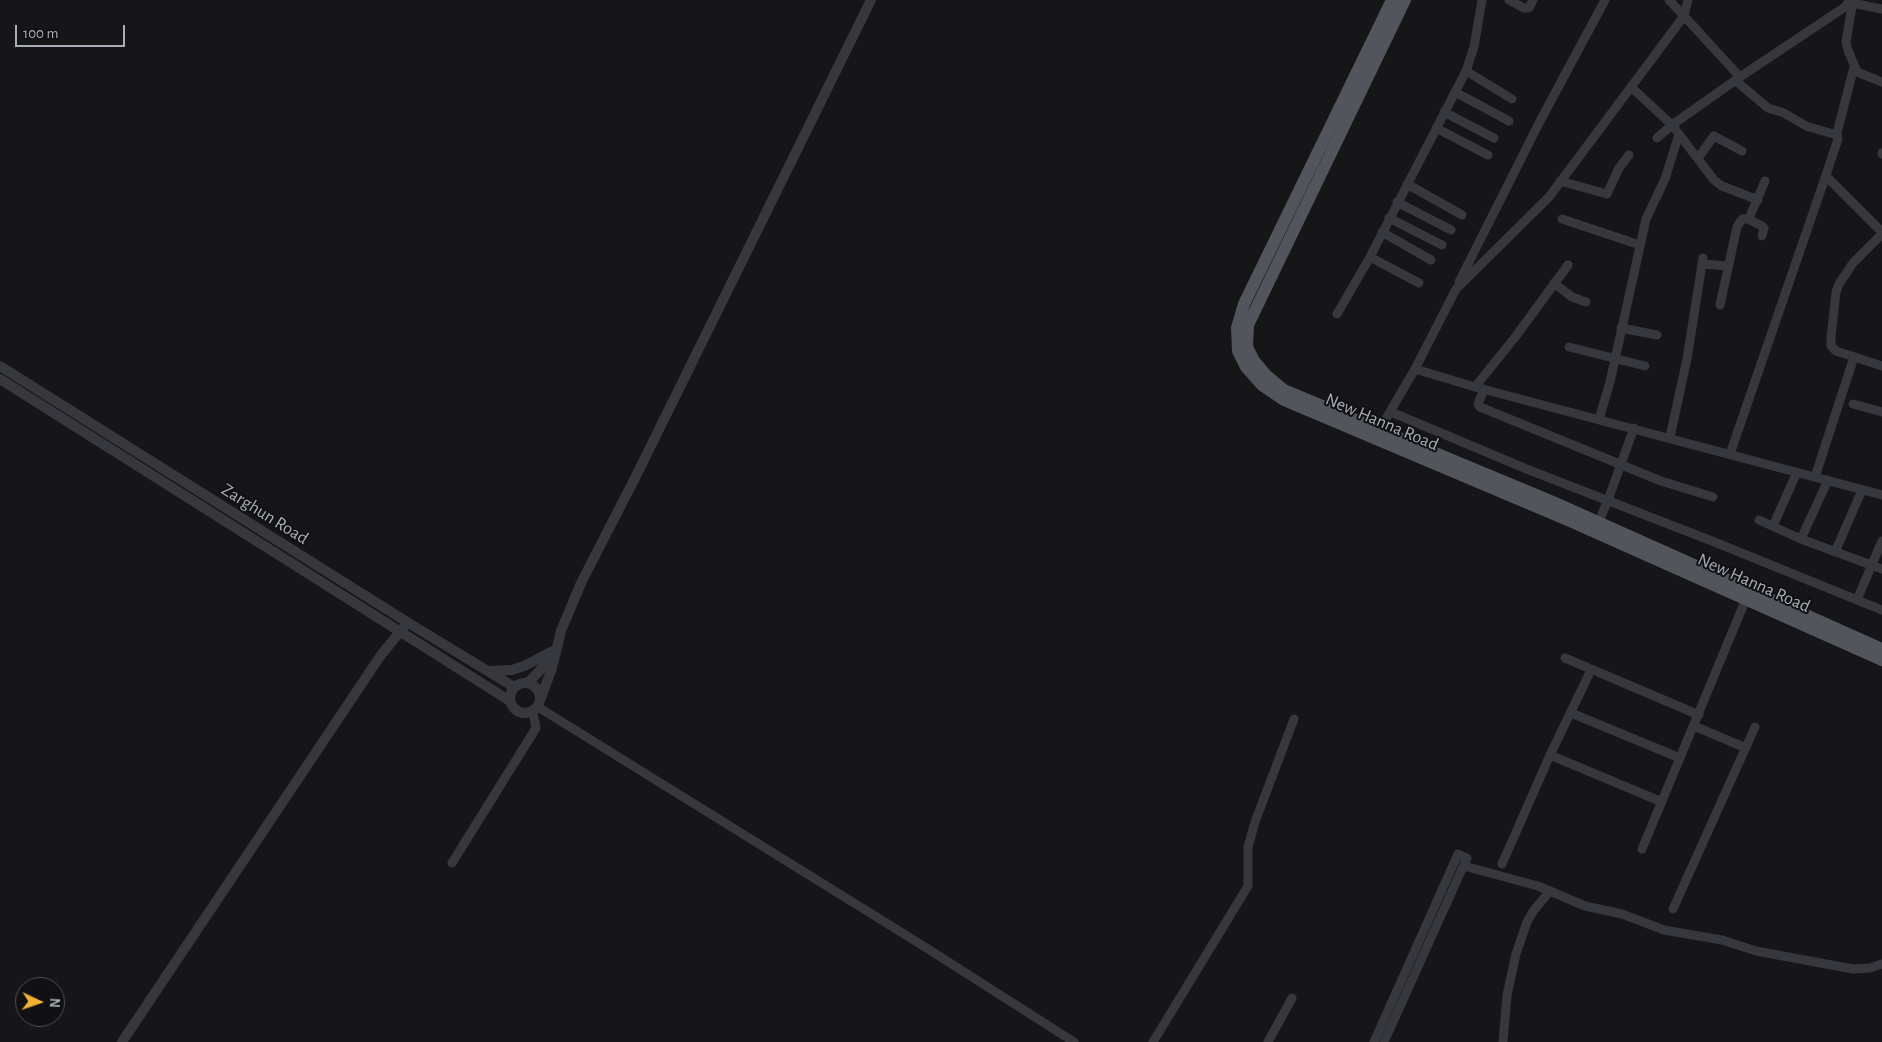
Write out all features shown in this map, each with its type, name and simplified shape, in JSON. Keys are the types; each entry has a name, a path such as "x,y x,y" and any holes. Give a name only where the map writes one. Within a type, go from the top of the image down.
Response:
{"main road":[{"name":"New Hanna Road","path":"1392,0 1244,304 1237,328 1238,351 1246,368 1262,385 1284,400 1377,435 1882,649"},
{"name":"New Hanna Road","path":"1377,435 1284,390 1266,375 1254,361 1247,347 1248,325 1405,0"},
{"name":"New Hanna Road","path":"1596,527 1746,599 1882,660"}],"street":[{"path":"528,683 545,665 555,648 581,583 871,0"},
{"path":"1338,314 1370,257 1466,71 1474,47 1482,0"},
{"path":"1509,0 1524,8 1529,8 1534,0"},
{"path":"1377,435 1415,369 1539,123 1606,0"},
{"path":"1669,0 1738,79 1768,108 1784,113 1806,126 1837,135"},
{"path":"1456,289 1549,197 1684,16 1688,0"},
{"path":"1852,1 1882,9"},
{"path":"1852,1 1846,42 1854,67 1857,72 1882,82"},
{"path":"1658,138 1672,125 1852,1"},
{"path":"1730,454 1838,139 1837,135 1854,67"},
{"path":"1466,71 1512,99"},
{"path":"1631,87 1672,125 1714,180 1722,186 1758,200"},
{"path":"1455,92 1508,121"},
{"path":"1444,112 1494,138"},
{"path":"1436,128 1488,155"},
{"path":"1599,419 1615,359 1646,219 1665,179 1680,134"},
{"path":"1698,158 1714,136 1742,151"},
{"path":"1560,181 1607,194 1619,168 1629,155"},
{"path":"1825,178 1829,179 1882,233 1853,263 1836,292 1831,346 1836,351 1882,366"},
{"path":"1748,219 1765,181"},
{"path":"1407,184 1462,215"},
{"path":"1397,202 1451,230"},
{"path":"1389,218 1442,245"},
{"path":"1562,219 1640,245"},
{"path":"1720,305 1737,226 1743,219 1748,219 1764,228 1762,236"},
{"path":"1382,232 1431,260"},
{"path":"1370,257 1419,283"},
{"path":"1670,437 1688,359 1702,261 1728,266"},
{"path":"1568,266 1480,388 1478,404 1480,407 1621,465 1678,487 1713,497"},
{"path":"1554,283 1572,297 1586,302"},
{"path":"1622,328 1657,336"},
{"path":"1568,347 1645,366"},
{"path":"1815,477 1854,357"},
{"name":"Zarghun Road","path":"0,366 404,627 488,671 514,687"},
{"path":"1415,369 1882,495"},
{"path":"0,379 404,627 510,701 515,710 519,712 528,714 537,706 552,668 555,648"},
{"path":"1853,404 1882,412"},
{"path":"1391,412 1529,470 1882,610"},
{"path":"1596,527 1608,500 1634,428"},
{"path":"1773,526 1797,472"},
{"path":"1801,539 1828,480"},
{"path":"1835,552 1862,490"},
{"path":"1759,520 1801,539 1882,569"},
{"path":"1857,600 1882,541"},
{"path":"1642,849 1746,599"},
{"path":"122,1042 381,655 404,627"},
{"path":"488,671 512,670 524,666 555,648"},
{"path":"1565,658 1699,715"},
{"path":"1502,864 1550,755 1591,670"},
{"path":"452,863 536,728 537,688 528,683 518,684 511,691 510,701"},
{"path":"537,706 926,947 1074,1042"},
{"path":"1571,713 1680,758"},
{"path":"1153,1042 1248,886 1248,847 1255,822 1294,719"},
{"path":"1694,726 1746,748"},
{"path":"1673,909 1755,726"},
{"path":"1550,755 1662,802"},
{"path":"1374,1042 1458,854 1467,858 1464,866 1384,1042"},
{"path":"1464,866 1538,886 1585,906 1635,918 1656,928 1722,940 1756,951 1852,969 1870,968 1882,964"},
{"path":"1504,1042 1507,995 1516,954 1527,922 1534,910 1550,891"},
{"path":"1268,1042 1292,998"}]}
